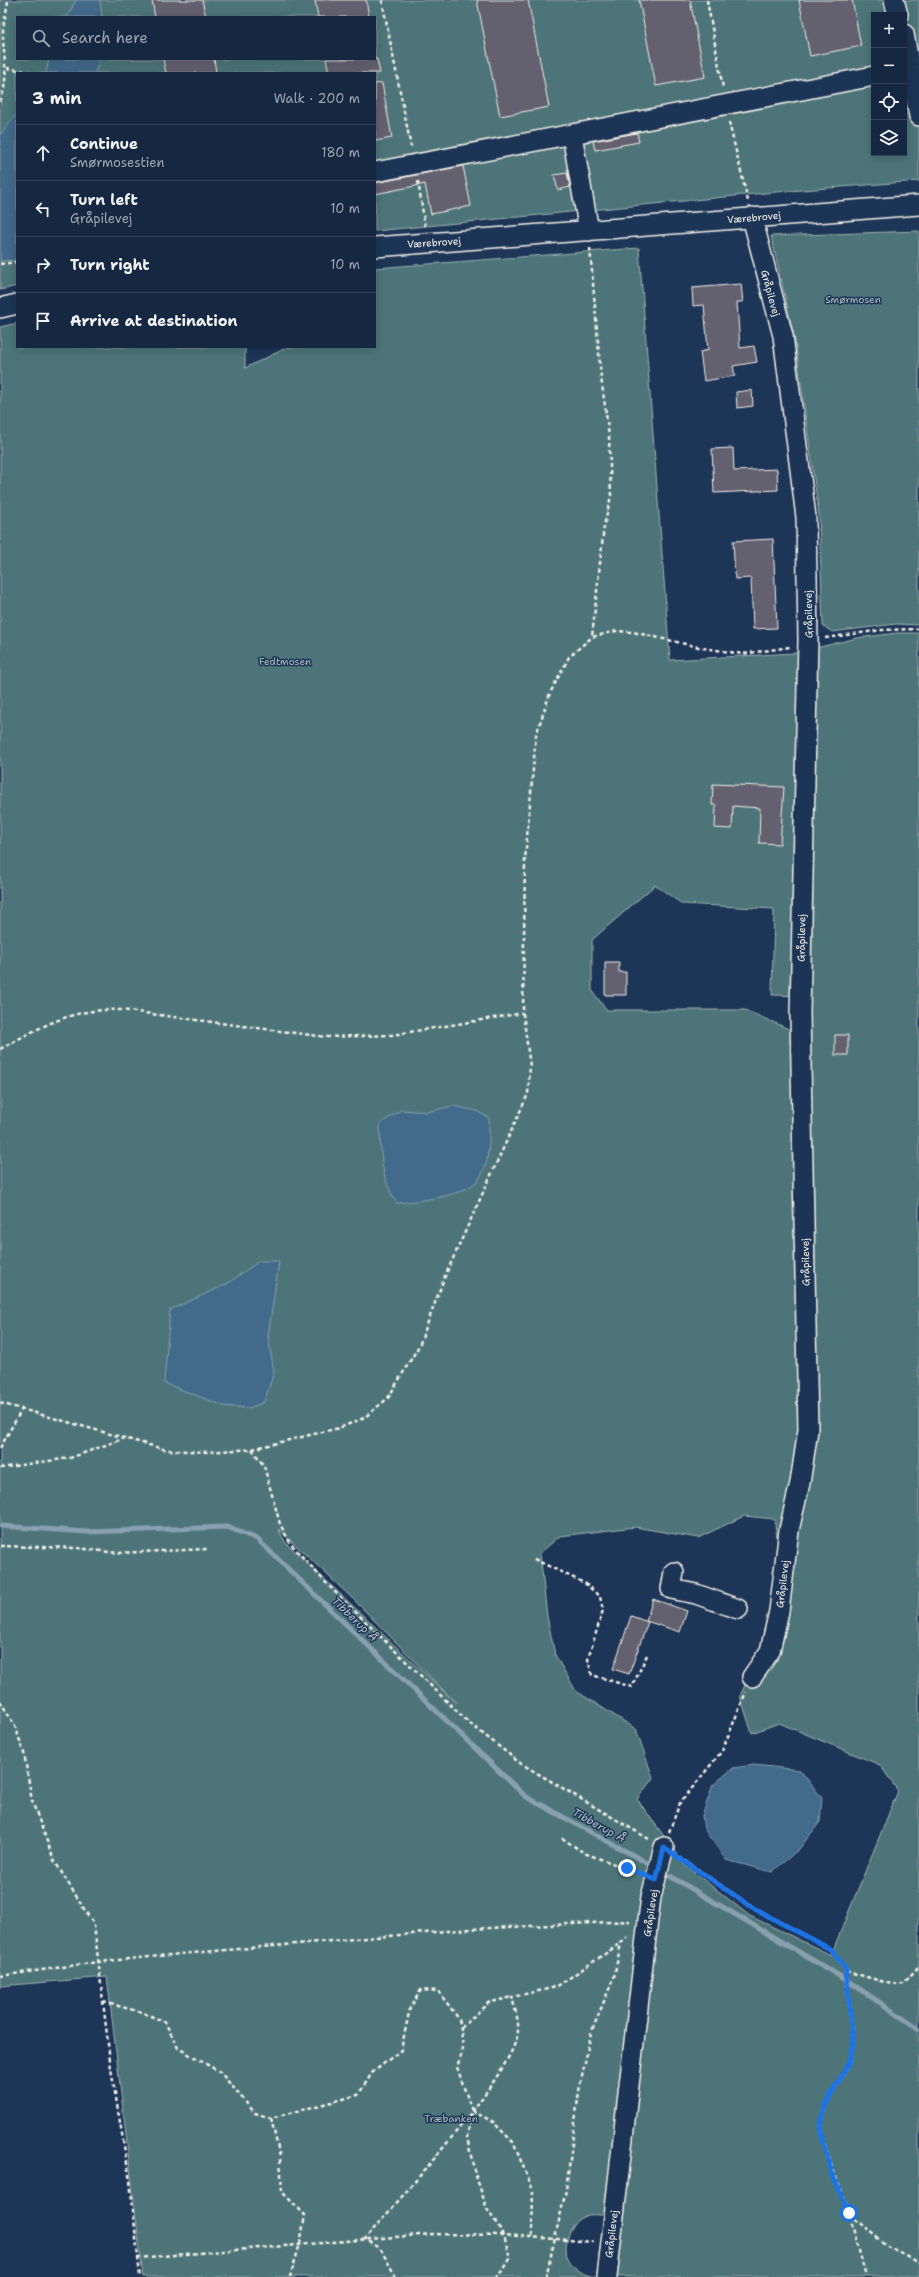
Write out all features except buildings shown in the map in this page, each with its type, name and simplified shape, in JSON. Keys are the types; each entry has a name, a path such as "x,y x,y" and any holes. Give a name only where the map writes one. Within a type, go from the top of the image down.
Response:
{"street":[{"path":"894,0 897,12"},
{"path":"906,48 908,70 918,106"},
{"path":"376,172 871,77"},
{"path":"572,135 589,232"},
{"name":"Værebrovej","path":"376,247 428,242 589,232 752,217 919,205"},
{"name":"Gråpilevej","path":"752,217 783,336 806,517 808,640 800,1013 808,1430 800,1483 790,1530 779,1611 770,1651 752,1677"},
{"path":"0,308 16,304"},
{"path":"674,1572 671,1589 696,1594 738,1610"},
{"name":"Gråpilevej","path":"607,2277 648,1920 664,1848"}],"path":[{"path":"0,102 4,93 7,68 3,36 8,0"},
{"path":"382,0 415,165 428,242"},
{"path":"707,0 726,105 752,217"},
{"path":"7,68 29,72"},
{"path":"589,232 601,377 609,436 611,496 604,526 592,637"},
{"path":"0,264 16,262"},
{"path":"0,1403 167,1450 208,1452 252,1449 339,1428 364,1418 388,1398 419,1346 445,1276 528,1094 530,1066 523,1013 525,860 536,735 550,693 569,658 592,637 616,631 633,632 703,648 743,654 789,647 808,640 882,630 919,629"},
{"path":"0,1049 49,1022 100,1009 121,1010 326,1037 392,1035 523,1013"},
{"path":"0,1448 22,1409"},
{"path":"0,1468 70,1458 126,1438"},
{"path":"252,1449 264,1466 280,1524 290,1543 328,1585 462,1717 520,1763 664,1848 755,1909 832,1950 846,1970 853,2046 849,2062 825,2106 821,2125 822,2140 834,2178 849,2213 866,2277"},
{"path":"0,1546 78,1548 117,1553 208,1549"},
{"path":"534,1560 586,1584 600,1597 602,1610 588,1659 592,1675 632,1687 647,1655"},
{"path":"664,1848 680,1803 722,1751 752,1677"},
{"path":"0,1701 15,1726 24,1753 32,1801 54,1860 94,1924 110,2069 130,2181 140,2277"},
{"path":"562,1838 584,1853 656,1880"},
{"path":"0,1976 98,1962 470,1929 648,1920"},
{"path":"461,2029 488,2003 556,1987 621,1943 648,1920"},
{"path":"546,2277 566,2190 579,2091 591,2033 614,1977 621,1943"},
{"path":"846,1970 891,1984 904,1983 919,1966"},
{"path":"103,2002 141,2012 165,2022 178,2048 220,2072 255,2113 271,2118 358,2095 372,2073 401,2050 410,2008 421,1990 438,1991 459,2019 463,2049 457,2066 472,2111 466,2137 474,2170 487,2209 504,2235 510,2259 504,2269 496,2277"},
{"path":"365,2239 472,2111 508,2058 519,2030 512,1997"},
{"path":"472,2111 492,2121 513,2142 533,2190 532,2238"},
{"path":"271,2118 280,2157 282,2192 305,2215 300,2244 290,2277"},
{"path":"849,2213 887,2246 919,2262"},
{"path":"138,2258 432,2234 504,2235 532,2238 554,2238 610,2244"},
{"path":"365,2239 380,2248 396,2277"}],"green space":[{"path":"0,0 919,0 919,181 776,192 376,231 376,72 16,72 16,286 0,290"},
{"name":"Smørmosen","path":"919,231 919,625 896,624 832,632 823,626 819,515 795,340 771,236"},
{"path":"639,248 670,660 795,653 857,638 897,633 919,633 919,2277 617,2277 625,2165 609,2206 601,2215 588,2215 580,2219 572,2229 567,2242 567,2255 571,2264 580,2272 595,2277 143,2277 107,1977 0,1986 0,327 16,323 16,348 245,348 245,368 286,348 376,348 376,268","holes":["655,885 682,904 774,909 772,995 805,996 805,1036 745,1010 606,1010 592,990 592,940","744,1516 774,1519 780,1557 765,1641 740,1696 752,1733 779,1723 880,1765 898,1791 831,1955 750,1916 685,1865 637,1799 653,1778 636,1729 576,1691 555,1655 547,1616 540,1553 560,1536 635,1527 698,1538","278,1529 353,1599 456,1703 286,1543"]}],"water":[{"path":"76,0 100,0 102,16 68,16"},
{"path":"49,60 100,60 95,72 46,72"},
{"path":"16,115 16,260 0,261 0,135"},
{"path":"453,1106 477,1111 489,1118 488,1151 482,1175 477,1181 461,1191 439,1197 397,1203 391,1194 384,1175 381,1155 380,1124 401,1110 427,1112"},
{"path":"259,1261 279,1261 268,1336 274,1372 264,1402 249,1408 224,1406 164,1383 170,1310 227,1284"},
{"path":"754,1765 800,1770 822,1798 820,1822 799,1849 772,1872 726,1860 704,1829 702,1816 713,1785 733,1768"}],"waterway":[{"name":"Tibberup Å","path":"0,1526 87,1532 227,1527 257,1539 525,1796 649,1864"},
{"name":"Tibberup Å","path":"665,1873 848,1981 919,2029"}],"route":[{"path":"627,1868 656,1880 664,1848 755,1909 832,1950 846,1970 853,2046 849,2062 825,2106 821,2125 822,2140 834,2178 849,2213"}],"park label":[{"name":"Fedtmosen","path":"285,661"},
{"name":"Træbanken","path":"451,2118"}]}
